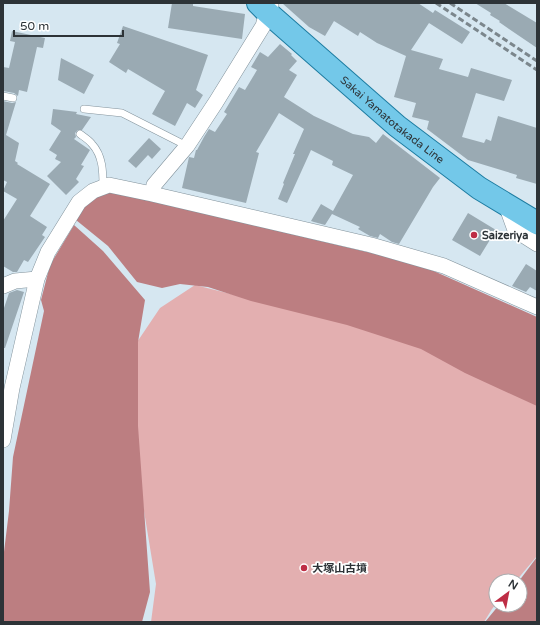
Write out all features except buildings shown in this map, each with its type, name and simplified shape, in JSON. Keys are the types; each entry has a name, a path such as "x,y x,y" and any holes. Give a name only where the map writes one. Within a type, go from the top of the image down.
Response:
{"main road":[{"name":"Sakai Yamatotakada Line","path":"266,6 397,126 479,188 537,224"}],"street":[{"path":"152,194 154,185 187,146 263,26 266,6"},
{"path":"3,440 12,388 37,278 48,252 79,202 93,191 109,184 378,247 444,266 537,307"},
{"path":"537,210 506,205 515,230 537,244"},
{"path":"3,286 15,281 37,278"}],"lane":[{"path":"3,96 13,98"},
{"path":"84,109 122,114 187,146"},
{"path":"80,134 92,143 96,149 101,161 103,187"}],"shaded area":[{"path":"106,191 418,264 537,317 537,406 465,373 421,349 347,325 251,301 208,287 180,284 162,288 137,282 108,246 76,220 84,206"},
{"path":"74,225 103,251 145,300 138,342 138,426 150,592 142,622 3,622 3,560 9,511 13,457 44,311 41,300 50,265"},
{"path":"195,285 283,307 375,325 537,397 537,556 523,573 488,573 488,613 490,613 484,622 151,622 156,584 131,432 127,357 160,308"},
{"path":"537,557 537,622 485,622 492,613 528,613 528,573 525,573"}],"railway":[{"path":"436,3 537,70"},
{"path":"450,3 537,61"}],"place":[{"name":"Saizeriya","path":"474,235"},
{"name":"大塚山古墳","path":"304,568"}]}
